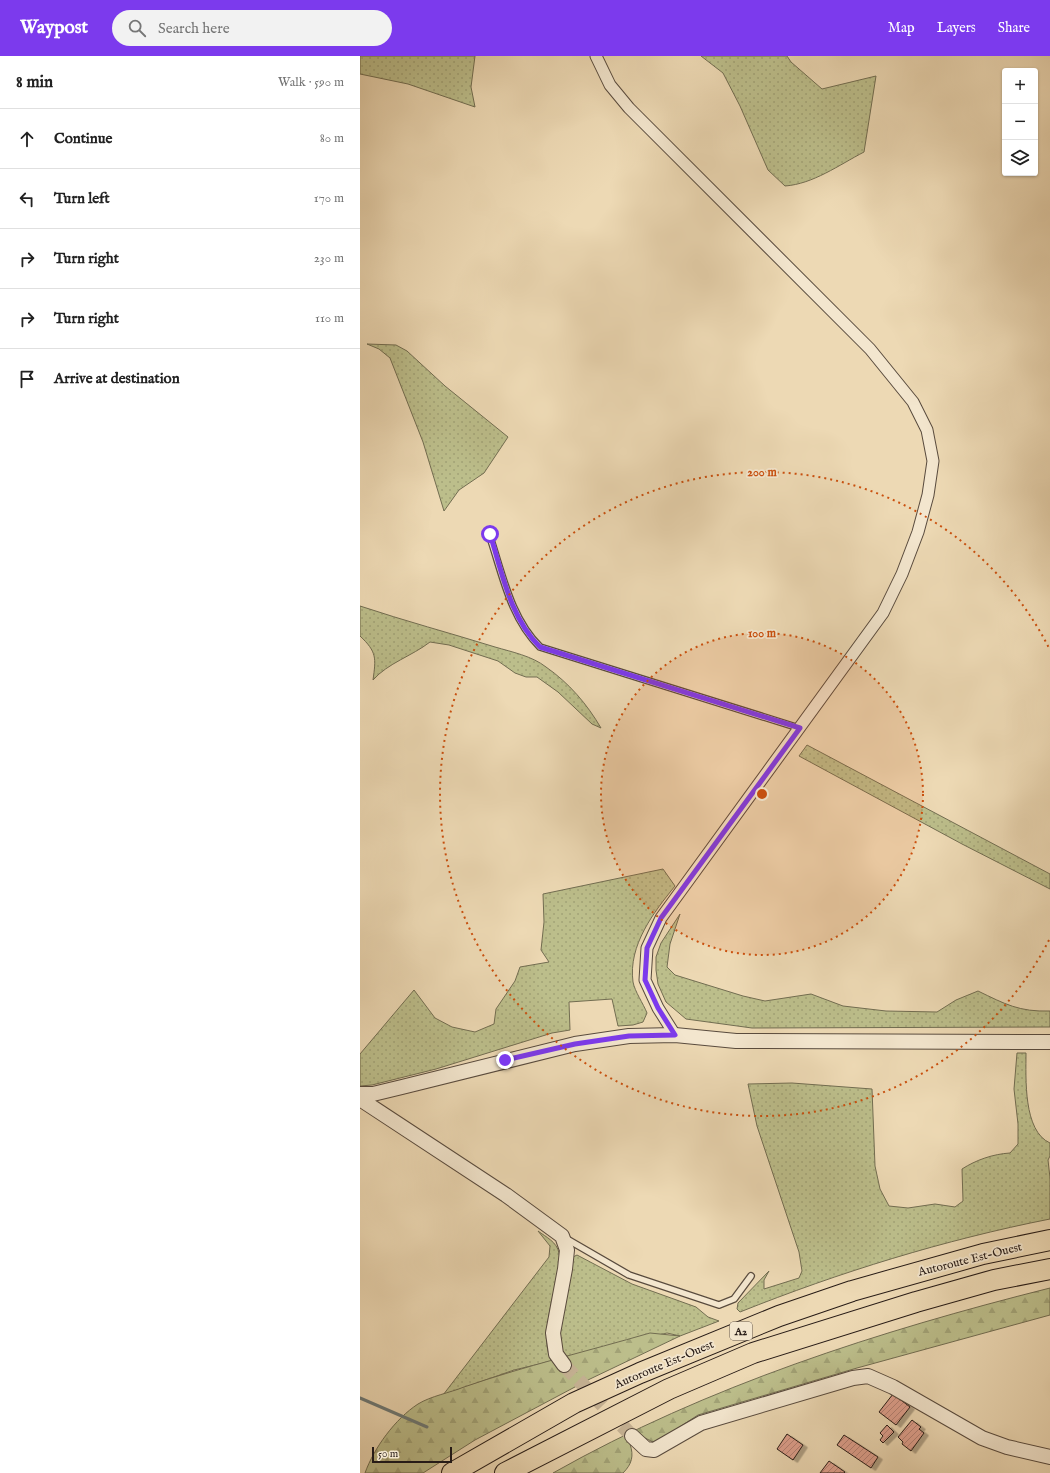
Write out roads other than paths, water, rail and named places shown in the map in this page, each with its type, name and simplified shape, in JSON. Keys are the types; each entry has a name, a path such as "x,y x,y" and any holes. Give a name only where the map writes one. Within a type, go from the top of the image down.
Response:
{"highway":[{"name":"Autoroute Est-Ouest","path":"452,1473 574,1403 640,1373 779,1316 852,1291 983,1254 1050,1240"},
{"name":"Autoroute Est-Ouest","path":"505,1473 670,1389 753,1353 916,1302 994,1280 1050,1269"}],"street":[{"path":"596,56 610,85 629,108 870,349 913,402 927,430 933,461 928,495 918,532 902,574 883,613 661,918 647,948 645,980 658,1008 675,1035"},
{"path":"360,1094 373,1094 575,1044 629,1036 675,1035 736,1041 1050,1042"},
{"path":"360,1099 506,1195 562,1236 567,1250 553,1333 556,1354 564,1365"},
{"path":"632,1436 646,1449 654,1450 701,1423 853,1378 868,1376 893,1387 982,1438 1007,1448 1050,1457"}],"lane":[{"path":"490,534 516,614 527,635 540,647 800,728"},
{"path":"562,1236 629,1275 719,1305 734,1299 751,1276"}],"waterway":[{"path":"360,1398 427,1427"}],"tunnel":[{"path":"564,1365 632,1436"}]}
